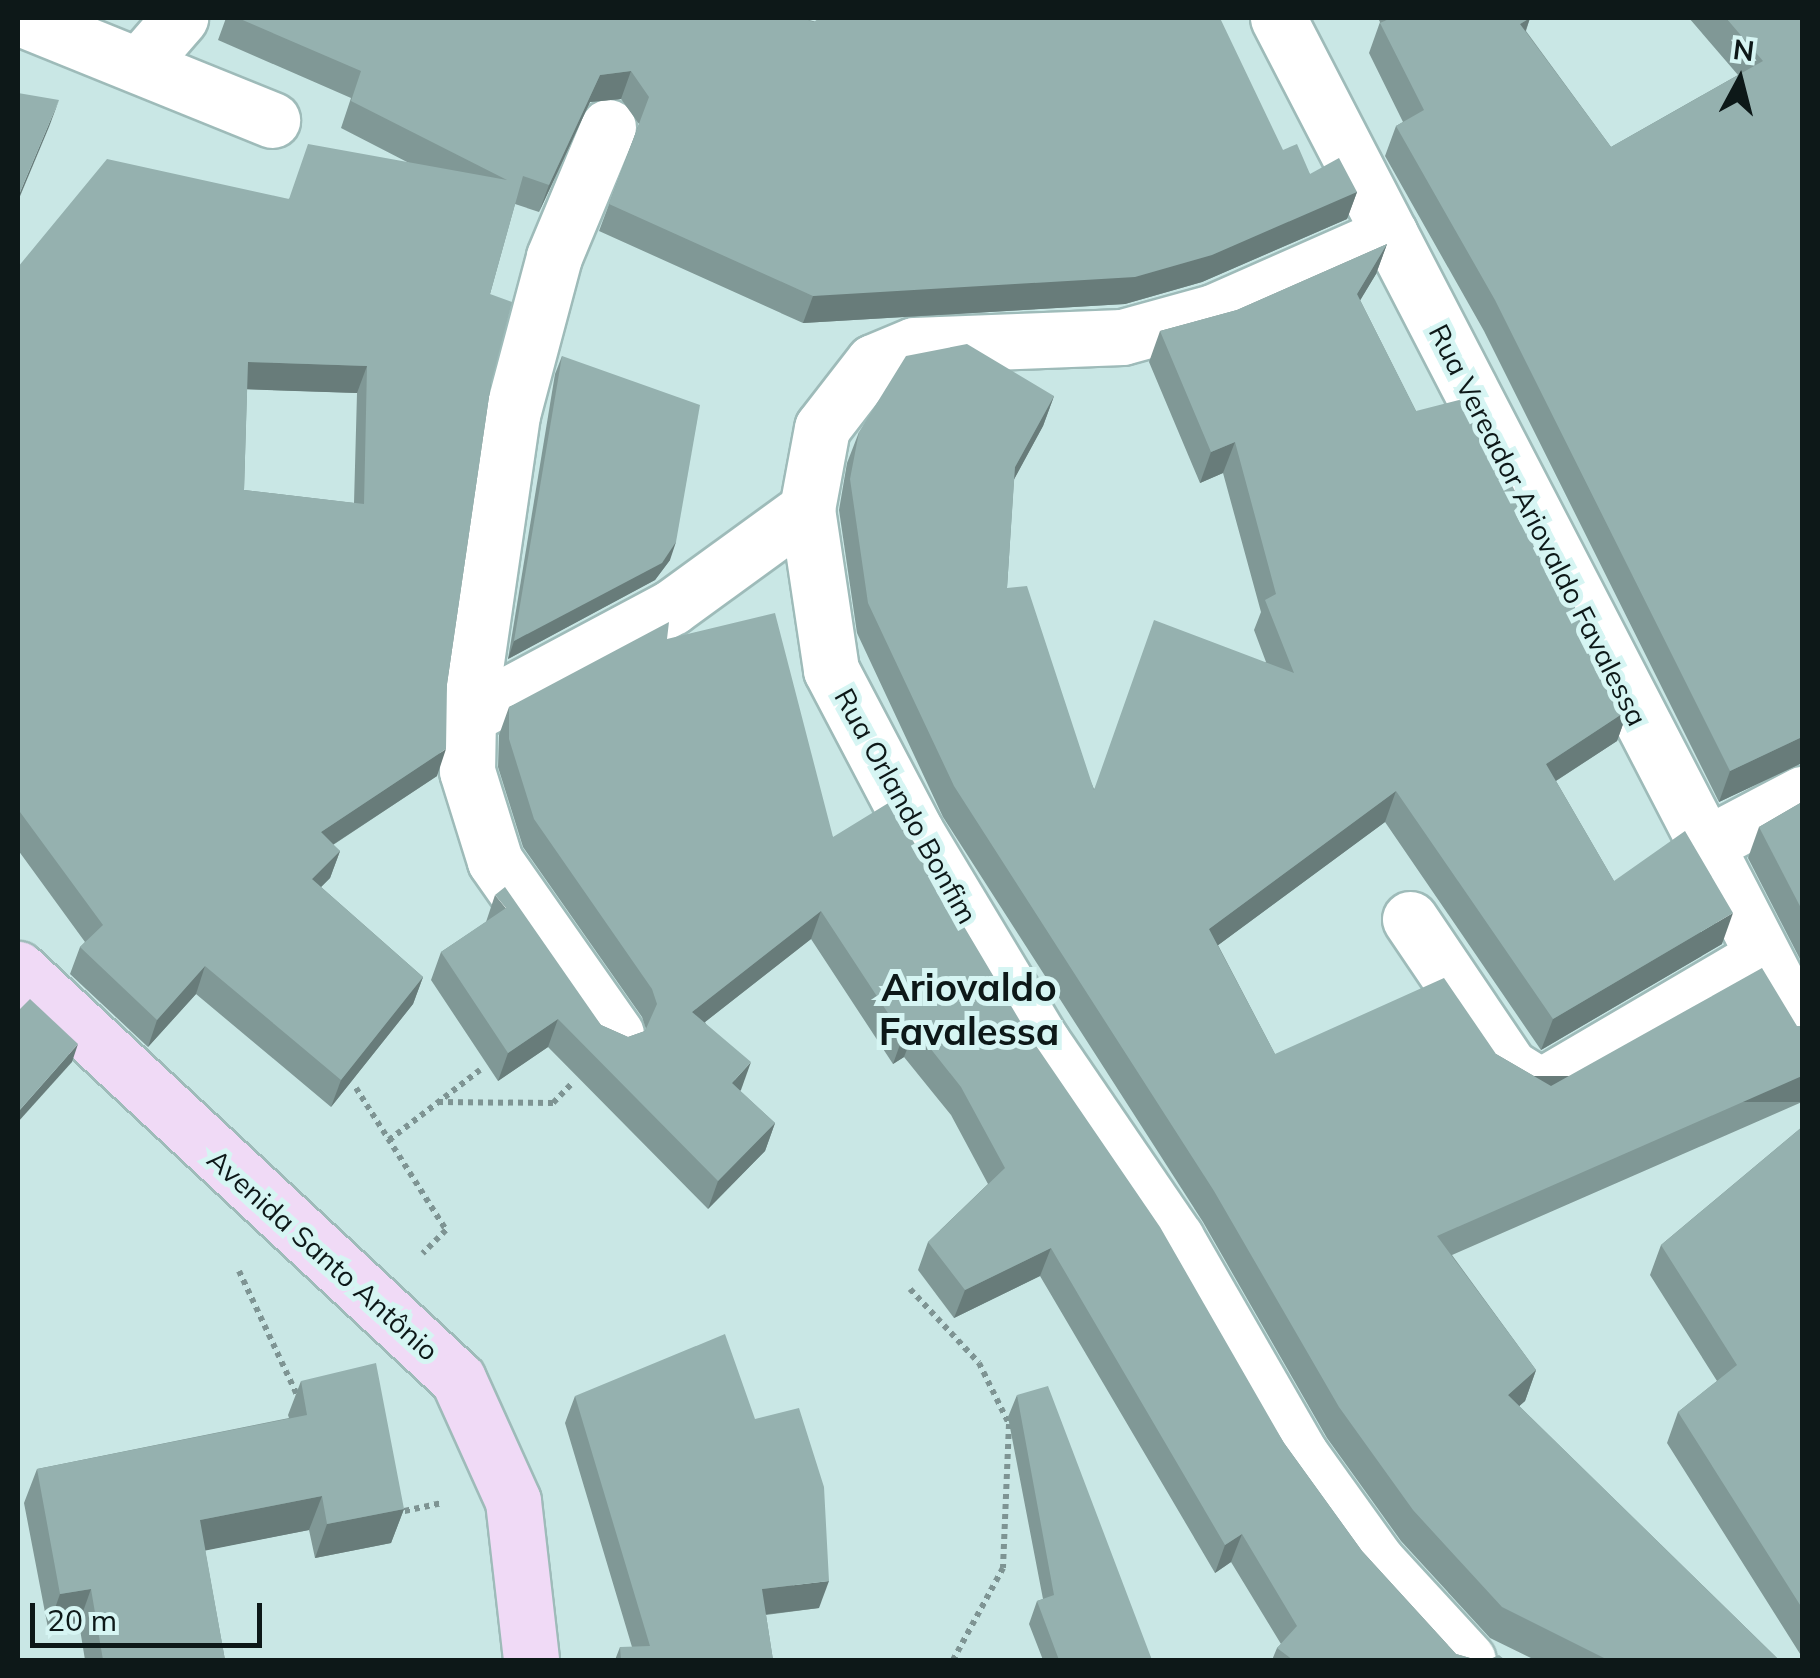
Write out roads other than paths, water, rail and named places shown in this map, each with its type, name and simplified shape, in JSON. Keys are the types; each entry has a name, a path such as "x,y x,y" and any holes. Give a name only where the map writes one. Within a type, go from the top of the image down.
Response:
{"street":[{"path":"20,18 142,63 272,120"},
{"path":"142,63 180,18"},
{"name":"Rua Vereador Ariovaldo Favalessa","path":"1278,18 1701,847 1802,1030"},
{"path":"608,126 554,257 512,416 468,716 467,771 495,861 616,1034"},
{"name":"Rua Orlando Bonfim","path":"1390,234 1213,312 1122,337 914,345 873,362 822,428 808,508 832,670 916,832 1042,1043 1176,1238 1301,1454 1377,1561 1468,1660"},
{"path":"468,716 672,607 808,508"},
{"path":"1701,847 1802,794"},
{"path":"1410,919 1510,1067 1541,1086 1760,957"},
{"name":"Avenida Santo Antônio","path":"18,969 293,1230 425,1343 484,1422 526,1561 531,1660"}],"district":[{"name":"Ariovaldo Favalessa","path":"969,1010"}]}
